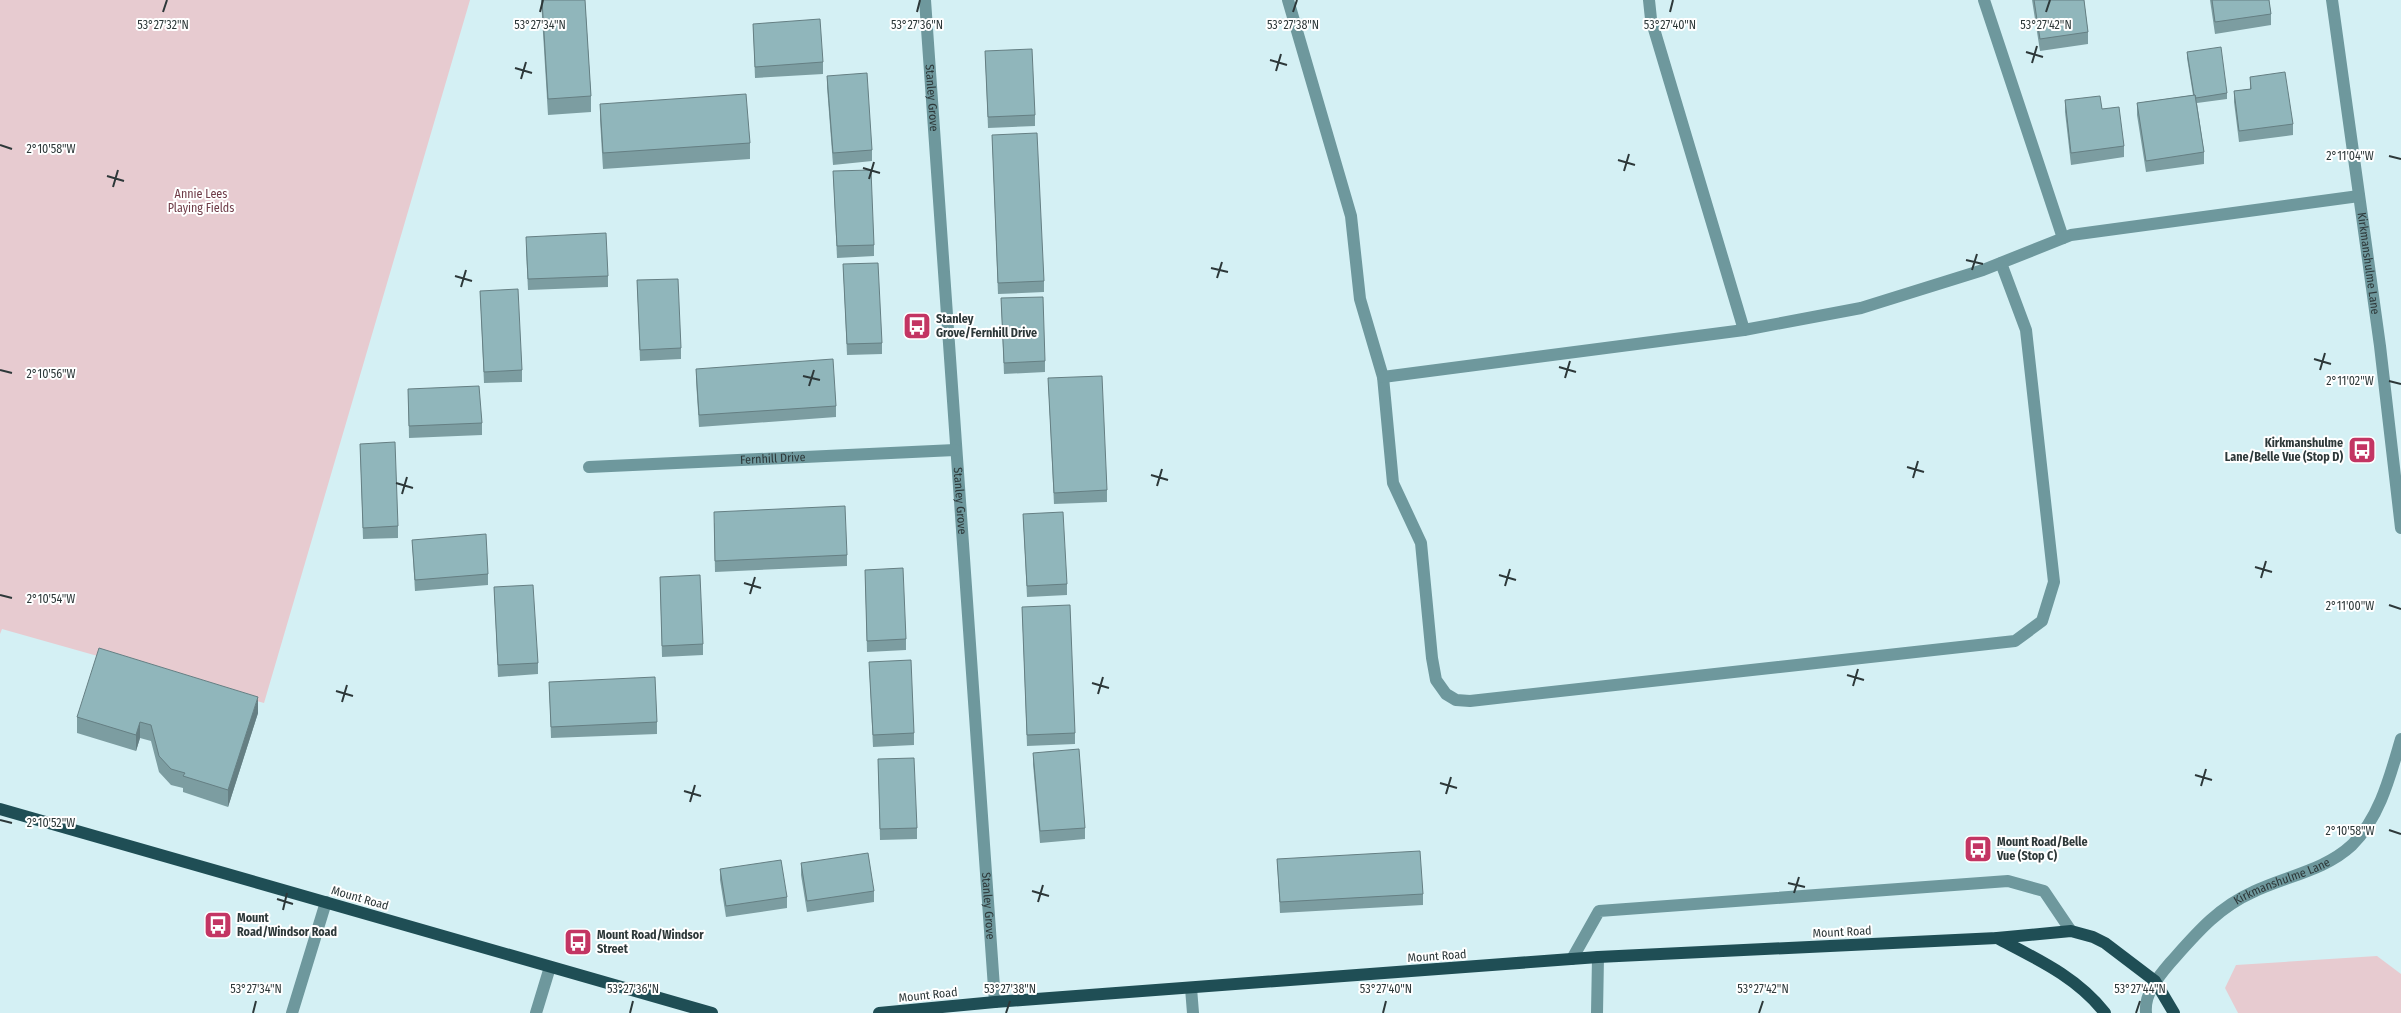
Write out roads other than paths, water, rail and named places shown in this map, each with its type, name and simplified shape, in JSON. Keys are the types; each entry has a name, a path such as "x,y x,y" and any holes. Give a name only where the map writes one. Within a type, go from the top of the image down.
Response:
{"main road":[{"name":"Mount Road","path":"0,809 712,1013"},
{"name":"Mount Road","path":"879,1013 943,1010 995,1002 1598,957 1997,938 2071,931 2093,937 2105,943 2155,981 2174,1013"},
{"path":"1997,938 2062,973 2084,990 2105,1013"}],"street":[{"name":"Stanley Grove","path":"925,0 995,1002"},
{"path":"1288,0 1351,216 1360,299 1383,377 1393,483 1421,543 1432,658 1436,680 1446,694 1456,700 1470,701 2015,641 2042,621 2054,582 2026,330 2001,263"},
{"path":"1650,0 1651,19 1744,330"},
{"path":"1984,0 2063,238"},
{"name":"Kirkmanshulme Lane","path":"2332,0 2397,462 2401,528"},
{"path":"1383,377 1744,330 1861,308 2001,263 2071,235 2359,196"},
{"name":"Fernhill Drive","path":"589,467 955,450"},
{"name":"Kirkmanshulme Lane","path":"2146,1013 2145,1005 2155,981 2203,925 2222,909 2253,892 2333,860 2352,844 2371,819 2387,787 2401,739"},
{"path":"1572,960 1599,911 2008,881 2044,891 2071,931"},
{"path":"292,1013 326,902"},
{"path":"1597,1013 1598,957"},
{"path":"536,1013 550,967"},
{"path":"1191,988 1193,1013"}],"place":[{"name":"Stanley Grove/Fernhill Drive","path":"917,326"},
{"name":"Kirkmanshulme Lane/Belle Vue (Stop D)","path":"2362,450"},
{"name":"Mount Road/Belle Vue (Stop C)","path":"1978,849"},
{"name":"Mount Road/Windsor Road","path":"218,925"},
{"name":"Mount Road/Windsor Street","path":"578,942"}],"park label":[{"name":"Annie Lees Playing Fields","path":"201,201"}]}
